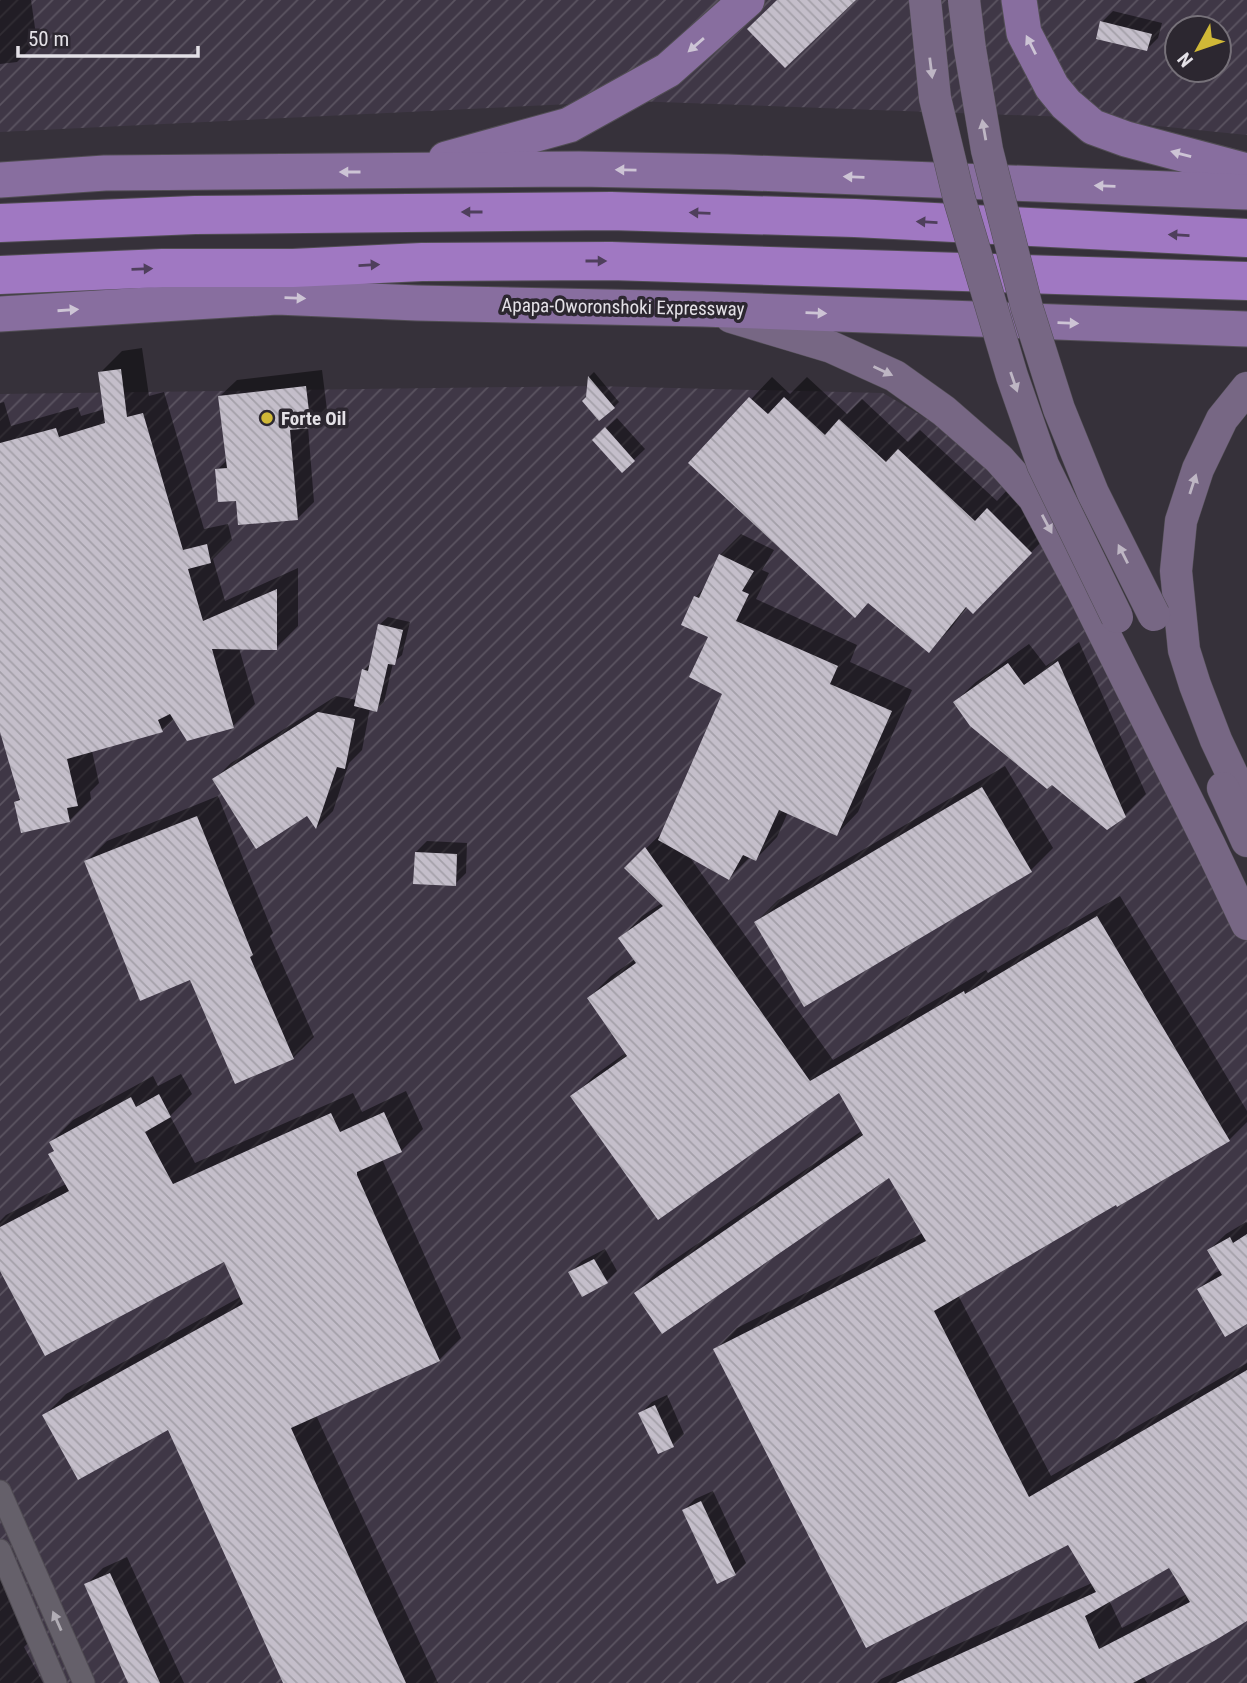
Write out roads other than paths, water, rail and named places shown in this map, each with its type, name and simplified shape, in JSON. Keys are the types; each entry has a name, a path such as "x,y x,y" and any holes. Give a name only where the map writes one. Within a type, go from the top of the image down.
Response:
{"highway":[{"path":"0,223 195,215 611,211 855,218 1247,238"},
{"path":"0,275 422,262 611,261 1247,281"}],"main road":[{"path":"400,172 569,125 668,70 747,0"},
{"path":"925,0 935,98 959,198 1012,376 1043,465 1247,886"},
{"path":"964,0 987,150 1027,308 1059,409 1093,493 1154,615 1198,734 1247,841"},
{"path":"1019,0 1024,33 1052,87 1066,104 1093,127 1126,139 1247,171"},
{"path":"0,180 105,173 579,169 1247,192"},
{"name":"Apapa-Oworonshoki Expressway","path":"0,314 277,298 703,309 1247,329"},
{"path":"703,309 831,347 894,376 953,419 999,459 1034,498 1083,591 1247,924"},
{"path":"1247,388 1222,419 1198,469 1181,521 1176,571 1184,650 1216,740 1247,806"}],"street":[{"path":"0,1491 84,1683"},
{"path":"0,1549 56,1683"}],"place":[{"name":"Forte Oil","path":"267,418"}]}
